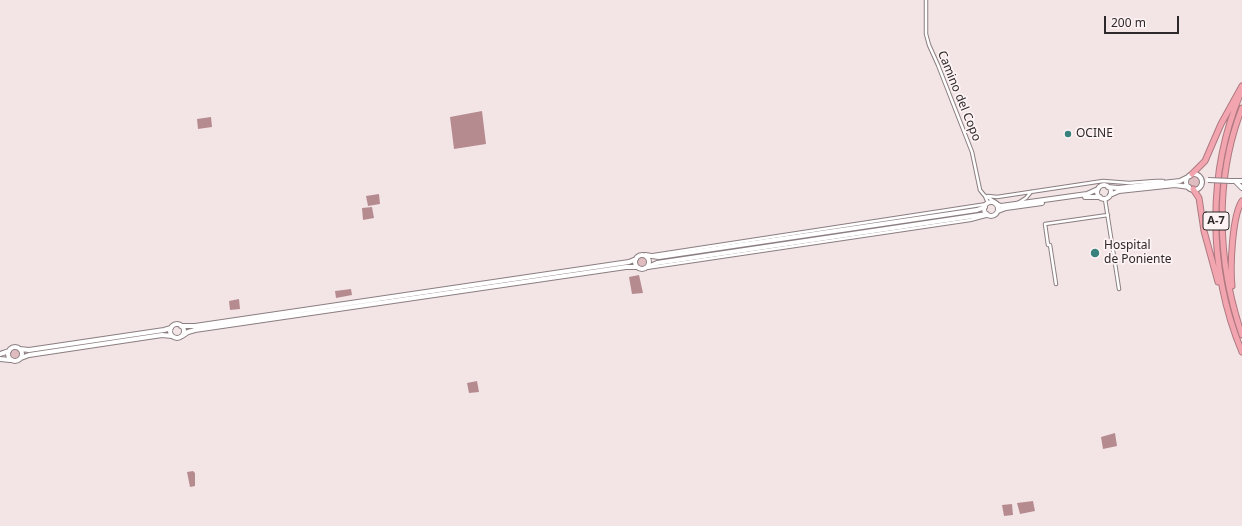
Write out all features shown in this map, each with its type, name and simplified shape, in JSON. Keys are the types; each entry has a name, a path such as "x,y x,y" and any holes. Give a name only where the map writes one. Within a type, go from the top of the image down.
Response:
{"highway":[{"path":"1191,175 1205,161 1221,124 1242,86"},
{"name":"A-7","path":"1242,90 1225,143 1219,172 1216,202 1218,260 1223,291 1232,326 1242,352"},
{"name":"A-7","path":"1242,108 1236,124 1224,184 1222,226 1226,276 1238,325 1242,335"},
{"path":"1191,188 1199,198 1204,231 1232,326"},
{"path":"1238,325 1230,268 1238,212 1242,201"}],"main road":[{"path":"0,354 15,348 29,350 164,330 176,324 181,326 195,326 629,262 636,259 638,256 644,255 659,257 977,210 990,204 1001,206 1087,194 1103,185 1118,188 1180,181 1196,174 1208,180 1234,182 1242,181 1242,188"},
{"path":"1191,175 1187,180 1191,188"},
{"path":"1200,176 1202,185"},
{"path":"0,359 17,361 21,358 36,353 162,335 178,338 188,332 203,329 626,267 637,267 641,269 647,268 657,262 988,215 993,216 998,211 1006,208 1089,196 1105,199 1110,195 1119,192 1175,185 1197,189 1208,180"},
{"path":"1234,182 1242,188"},
{"path":"1108,187 1110,195"},
{"path":"1098,189 1097,194 1100,197"},
{"path":"990,204 998,207 998,211"},
{"path":"988,215 990,204"},
{"path":"644,255 649,261 647,268"},
{"path":"636,259 635,264 637,267"},
{"path":"181,326 184,330 182,336"},
{"path":"170,328 172,336"},
{"path":"20,349 22,354 21,358"},
{"path":"9,351 8,354 10,360"}],"street":[{"name":"Camino del Copo","path":"926,0 926,34 929,45 972,152 980,190 990,204"},
{"path":"984,195 997,197 1104,181 1129,183 1156,181 1168,182"},
{"path":"1017,204 1032,192"},
{"path":"1105,199 1119,289"},
{"path":"1056,284 1050,245 1048,246 1045,230 1046,224 1108,215"}],"shaded area":[{"path":"482,111 486,144 454,149 450,117"},
{"path":"211,117 212,127 198,129 197,119"},
{"path":"1193,176 1197,176 1201,182 1197,188 1193,188 1189,184 1189,180"},
{"path":"379,194 380,204 368,206 366,196"},
{"path":"372,207 374,218 363,220 362,208"},
{"path":"644,256 647,257 647,267 640,268 637,267 636,260 637,257"},
{"path":"639,275 643,293 632,294 629,277"},
{"path":"351,289 352,295 336,298 335,291"},
{"path":"239,299 240,309 230,310 229,301"},
{"path":"15,348 19,350 21,354 19,358 15,360 11,358 9,354 11,350"},
{"path":"477,381 479,392 469,393 467,383"},
{"path":"1115,433 1117,446 1103,449 1101,437"},
{"path":"193,471 195,473 195,486 190,487 187,472"},
{"path":"1033,501 1035,511 1020,514 1017,503"},
{"path":"1012,504 1013,515 1004,516 1002,505"}],"place":[{"name":"OCINE","path":"1068,134"},
{"name":"Hospital de Poniente","path":"1095,253"}]}
